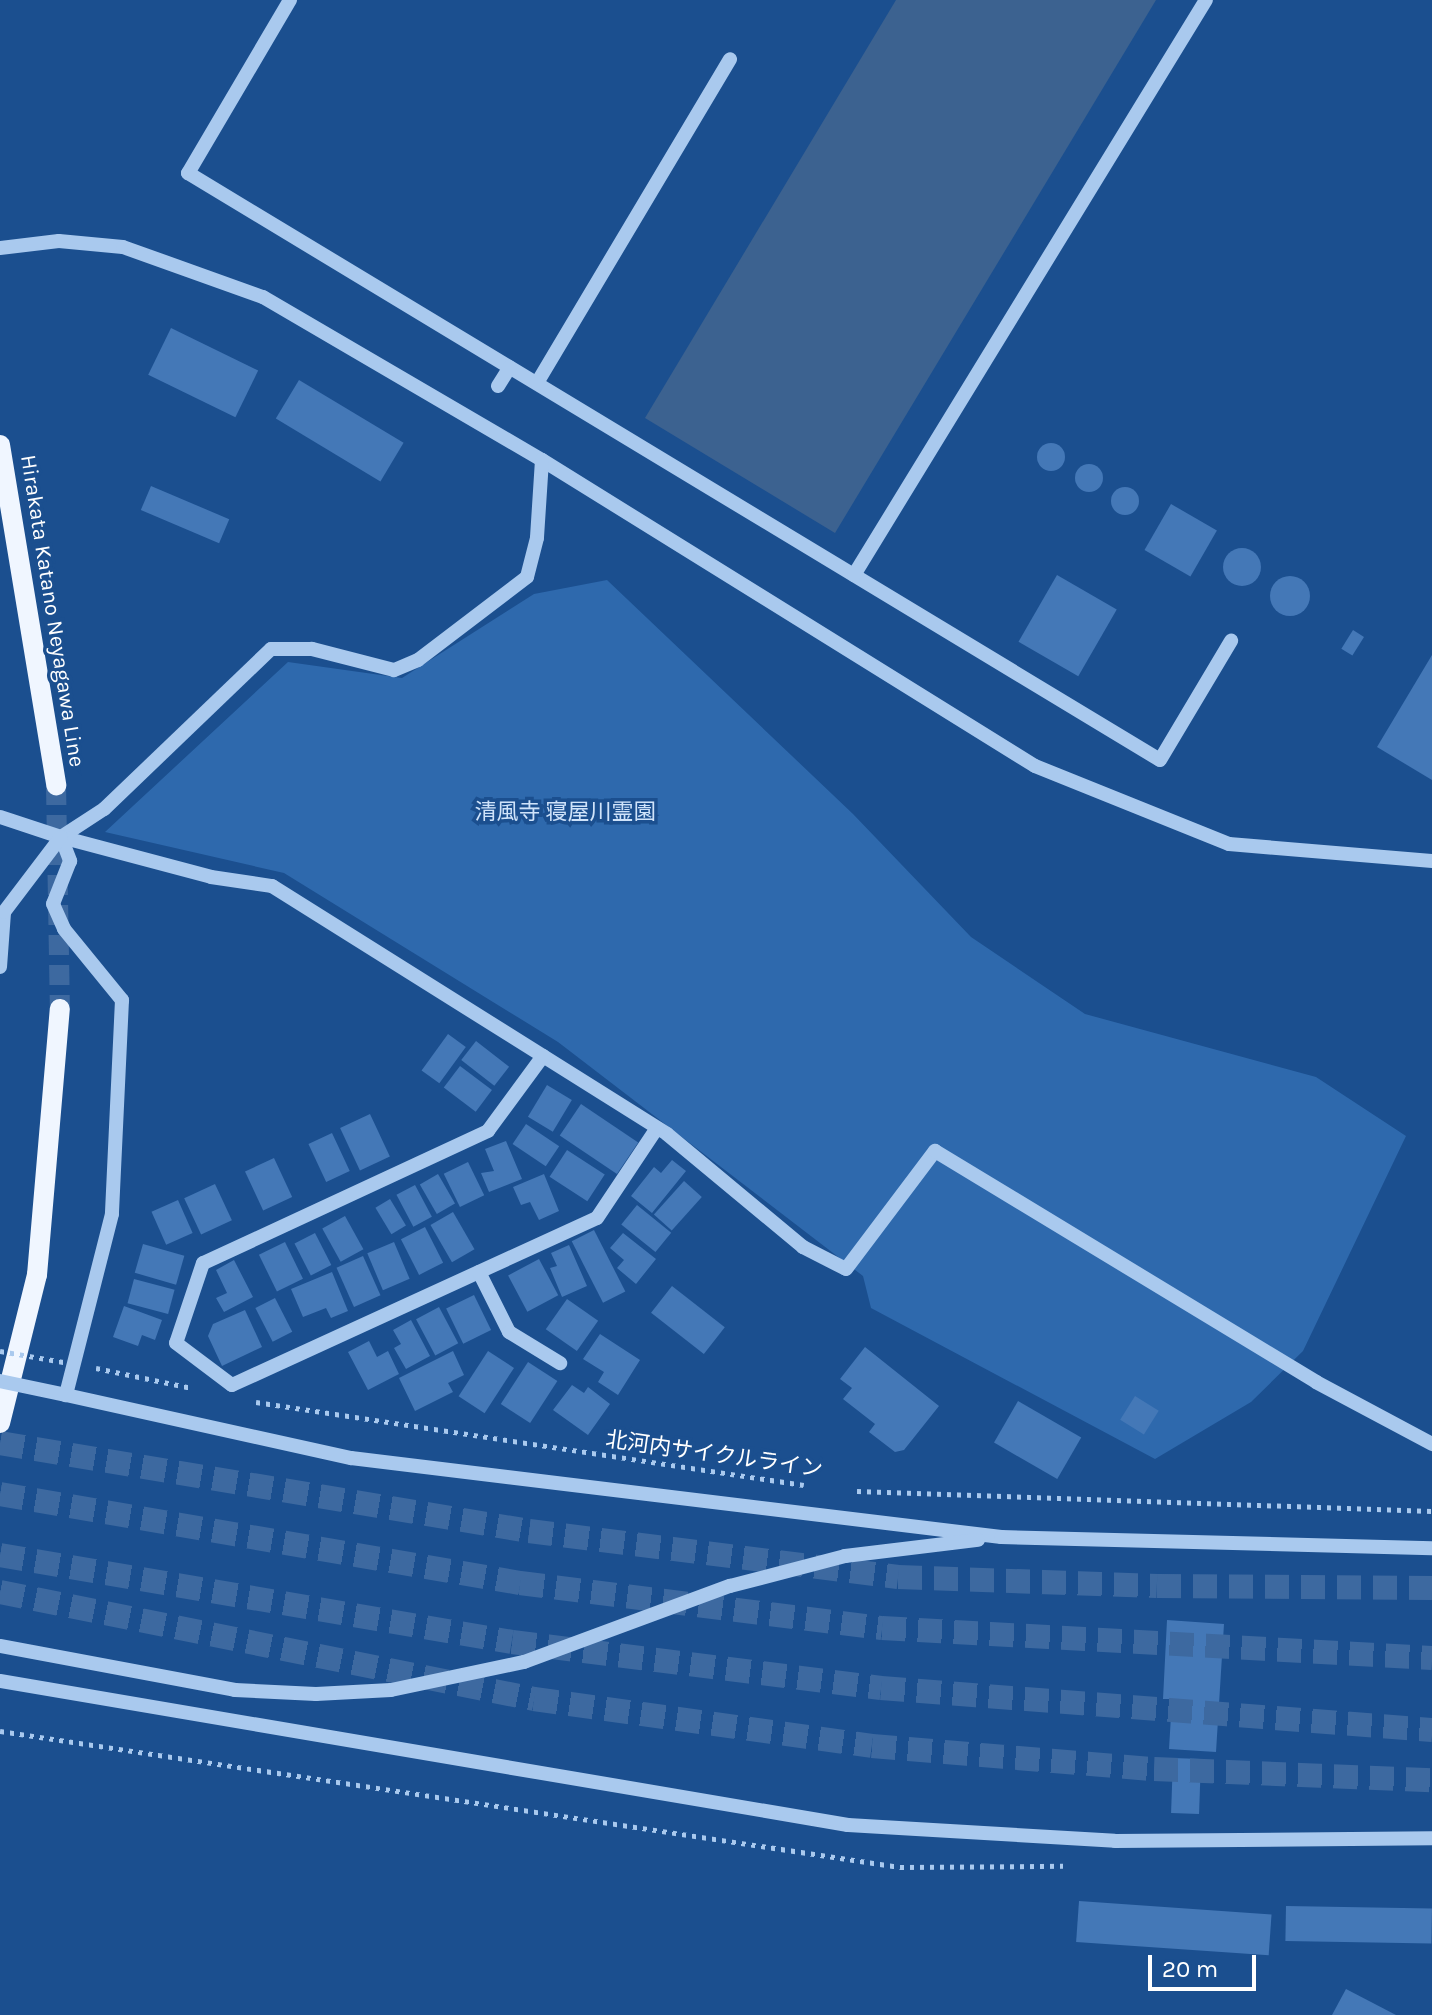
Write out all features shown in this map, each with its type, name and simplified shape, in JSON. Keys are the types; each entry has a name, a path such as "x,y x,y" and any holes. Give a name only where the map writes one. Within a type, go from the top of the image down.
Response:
{"main road":[{"name":"Hirakata Katano Neyagawa Line","path":"0,445 56,785"},
{"path":"0,1423 37,1275 60,1009"}],"street":[{"path":"290,0 188,173 1160,760 1231,641"},
{"path":"854,575 1206,0"},
{"path":"537,383 730,59"},
{"path":"0,248 59,241 123,247 263,297 542,460 1035,766 1229,844 1432,861"},
{"path":"498,386 510,367"},
{"path":"0,967 4,912 61,837 104,809 271,649 312,649 394,670 418,660 527,577 537,538 542,460"},
{"path":"0,817 61,837 211,877 272,886 657,1128 803,1247 846,1269 935,1151 1316,1382 1432,1444"},
{"path":"61,837 70,861 53,904 64,929 122,1000 112,1214 66,1395"},
{"path":"543,1056 488,1131 203,1263 176,1343 232,1385 597,1218 657,1128"},
{"path":"479,1272 509,1332 560,1363"},
{"path":"0,1381 351,1458 1001,1537 1432,1548"},
{"path":"0,1646 235,1690 316,1694 391,1690 524,1662 730,1586 831,1560 1001,1537"},
{"path":"0,1681 848,1825 1115,1841 1432,1838"}],"path":[{"path":"0,1351 197,1389"},
{"name":"北河内サイクルライン","path":"242,1399 817,1487"},
{"name":"北河内サイクルライン","path":"848,1491 1432,1511"}],"green space":[{"name":"清風寺 寝屋川霊園","path":"607,580 853,814 971,937 1085,1014 1316,1077 1406,1136 1303,1351 1251,1402 1155,1459 871,1308 863,1276 558,1042 284,873 105,832 288,662 402,678 534,594"}],"shaded area":[{"path":"896,0 1156,0 835,533 645,418"}],"building":[{"path":"171,328 258,371 235,417 148,375"},
{"path":"299,380 404,443 380,481 276,419"},
{"path":"1051,443 1061,447 1065,457 1061,467 1051,471 1041,467 1037,457 1041,447"},
{"path":"1089,464 1099,468 1103,478 1099,488 1089,492 1079,488 1075,478 1079,468"},
{"path":"151,486 229,519 219,543 141,510"},
{"path":"1125,487 1135,491 1139,501 1135,511 1125,515 1115,511 1111,501 1115,491"},
{"path":"1171,504 1217,531 1190,576 1144,550"},
{"path":"1242,548 1256,553 1261,567 1256,581 1242,586 1228,581 1223,567 1228,553"},
{"path":"1057,575 1117,610 1078,676 1018,642"},
{"path":"1290,576 1304,582 1310,596 1304,610 1290,616 1276,610 1270,596 1276,582"},
{"path":"1353,630 1364,637 1352,656 1341,649"},
{"path":"1432,655 1432,780 1377,747"},
{"path":"448,1034 466,1047 439,1083 422,1070"},
{"path":"476,1041 509,1067 494,1086 461,1060"},
{"path":"460,1066 492,1090 476,1112 444,1088"},
{"path":"547,1085 572,1100 553,1132 528,1117"},
{"path":"581,1104 638,1143 617,1174 560,1136"},
{"path":"370,1114 390,1157 360,1171 340,1128"},
{"path":"526,1124 559,1146 546,1166 513,1144"},
{"path":"332,1133 350,1171 326,1182 308,1144"},
{"path":"506,1141 522,1179 489,1192 481,1173 494,1171 485,1149"},
{"path":"567,1150 605,1175 587,1201 550,1177"},
{"path":"274,1158 292,1197 263,1210 245,1172"},
{"path":"672,1160 686,1171 652,1213 631,1196 654,1167 661,1173"},
{"path":"468,1162 484,1195 460,1207 444,1174"},
{"path":"438,1174 455,1203 437,1214 420,1184"},
{"path":"544,1174 559,1211 539,1220 530,1202 521,1205 513,1187"},
{"path":"684,1181 702,1197 672,1231 654,1214"},
{"path":"215,1184 232,1220 201,1235 184,1198"},
{"path":"415,1185 432,1217 413,1227 396,1195"},
{"path":"390,1199 406,1226 391,1234 375,1208"},
{"path":"178,1200 193,1233 166,1245 152,1212"},
{"path":"637,1205 671,1233 655,1252 621,1224"},
{"path":"453,1212 474,1249 452,1262 430,1225"},
{"path":"345,1216 363,1249 341,1262 322,1229"},
{"path":"425,1227 443,1263 419,1275 401,1239"},
{"path":"594,1230 625,1291 603,1303 572,1241"},
{"path":"315,1233 331,1265 311,1276 295,1243"},
{"path":"623,1233 656,1259 636,1284 617,1268 624,1260 610,1248"},
{"path":"285,1242 303,1279 277,1292 259,1255"},
{"path":"394,1242 410,1279 383,1290 367,1253"},
{"path":"143,1244 184,1256 176,1285 135,1273"},
{"path":"569,1245 587,1286 562,1297 550,1268 557,1266 551,1253"},
{"path":"363,1256 380,1295 354,1307 337,1268"},
{"path":"539,1259 558,1295 527,1312 508,1275"},
{"path":"234,1260 253,1297 224,1312 216,1298 227,1293 216,1270"},
{"path":"332,1272 348,1311 331,1318 326,1308 303,1317 291,1289"},
{"path":"134,1279 175,1290 168,1314 128,1303"},
{"path":"672,1286 725,1327 704,1354 651,1313"},
{"path":"474,1295 491,1330 463,1344 446,1309"},
{"path":"275,1298 292,1332 273,1342 255,1308"},
{"path":"567,1299 598,1321 577,1351 546,1329"},
{"path":"124,1306 162,1320 155,1340 142,1335 138,1346 113,1337"},
{"path":"439,1307 458,1343 435,1355 416,1319"},
{"path":"245,1310 262,1347 222,1366 208,1336 213,1324"},
{"path":"411,1320 430,1356 406,1369 394,1348 401,1344 393,1330"},
{"path":"600,1334 640,1360 618,1395 598,1382 604,1372 583,1359"},
{"path":"369,1341 377,1357 388,1351 399,1374 368,1390 348,1352"},
{"path":"865,1347 939,1406 904,1450 895,1452 869,1432 875,1424 843,1399 852,1388 840,1379"},
{"path":"453,1351 464,1375 448,1383 453,1392 415,1411 399,1378"},
{"path":"488,1351 514,1368 485,1413 459,1396"},
{"path":"528,1362 557,1381 530,1423 501,1404"},
{"path":"572,1385 584,1393 588,1387 610,1404 588,1435 553,1410"},
{"path":"1135,1396 1159,1411 1144,1435 1120,1420"},
{"path":"1018,1401 1081,1438 1057,1479 994,1443"},
{"path":"1167,1620 1224,1624 1216,1752 1169,1749 1172,1699 1163,1699"},
{"path":"1173,1758 1201,1759 1199,1814 1171,1813"},
{"path":"1079,1901 1272,1914 1269,1955 1076,1942"},
{"path":"1286,1906 1432,1909 1431,1944 1285,1941"},
{"path":"1346,1989 1396,2015 1332,2015"}],"tunnel":[{"path":"56,785 60,1009"},
{"path":"0,1443 529,1531 898,1577 1157,1586 1432,1588"},
{"path":"0,1494 520,1583 882,1628 1432,1658"},
{"path":"0,1555 512,1642 881,1688 1432,1730"},
{"path":"0,1592 534,1699 872,1746 1154,1769 1432,1780"}]}
